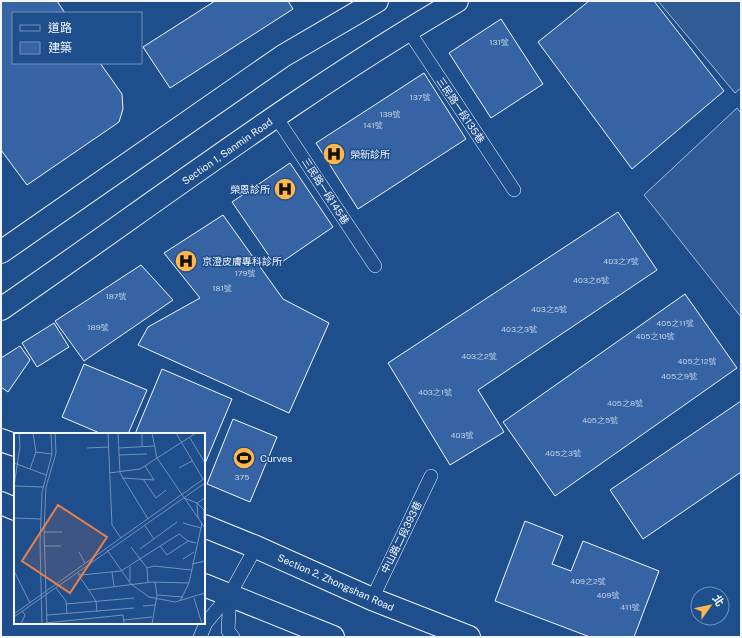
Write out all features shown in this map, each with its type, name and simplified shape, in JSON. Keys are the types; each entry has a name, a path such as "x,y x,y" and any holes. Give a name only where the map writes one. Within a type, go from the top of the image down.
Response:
{"street":[{"path":"1,252 283,56 377,1"},
{"name":"Section 1, Sanmin Road","path":"1,308 276,117 408,30 457,1"},
{"path":"1,440 14,444"},
{"path":"1,503 14,509"},
{"name":"Section 2, Zhongshan Road","path":"205,526 256,547 372,599 469,637"},
{"path":"205,585 230,594 333,637"}],"lane":[{"name":"三民路一段135巷","path":"408,30 514,190"},
{"name":"三民路一段145巷","path":"276,117 375,266"},
{"name":"中山路二段393巷","path":"372,599 431,476"},
{"path":"200,637 206,623 230,594 256,547"},
{"path":"230,594 228,631 233,637"}],"shaded area":[{"path":"658,1 741,1 741,88 735,93"},
{"path":"737,108 741,113 741,317 644,195"}],"building":[{"path":"1,1 57,1 64,12 12,12 12,64 101,64 122,94 123,109 119,122 27,185 1,150"},
{"path":"215,1 288,1 293,9 170,88 143,47"},
{"path":"589,1 654,1 724,91 632,169 538,42"},
{"path":"501,19 543,84 491,118 449,53"},
{"path":"424,73 466,139 358,209 316,143"},
{"path":"290,163 333,227 276,266 232,202"},
{"path":"618,212 657,270 478,390 504,432 450,465 388,363"},
{"path":"223,215 283,299 329,323 289,413 138,345 148,327 200,298 164,253"},
{"path":"141,265 173,300 84,361 55,321"},
{"path":"685,294 737,368 555,496 503,422"},
{"path":"54,323 69,347 37,367 22,343"},
{"path":"20,346 30,360 8,392 1,387 1,358"},
{"path":"84,364 147,390 128,433 100,433 62,417"},
{"path":"162,369 232,399 205,464 205,433 135,433"},
{"path":"741,401 741,472 643,539 610,490"},
{"path":"233,419 277,437 250,502 207,484"},
{"path":"525,521 563,536 552,564 571,571 583,541 659,571 634,637 590,637 495,601"}],"place":[{"name":"榮新診所","path":"334,154"},
{"name":"榮恩診所","path":"285,189"},
{"name":"京澄皮膚專科診所","path":"186,261"},
{"name":"Curves","path":"244,458"}]}
